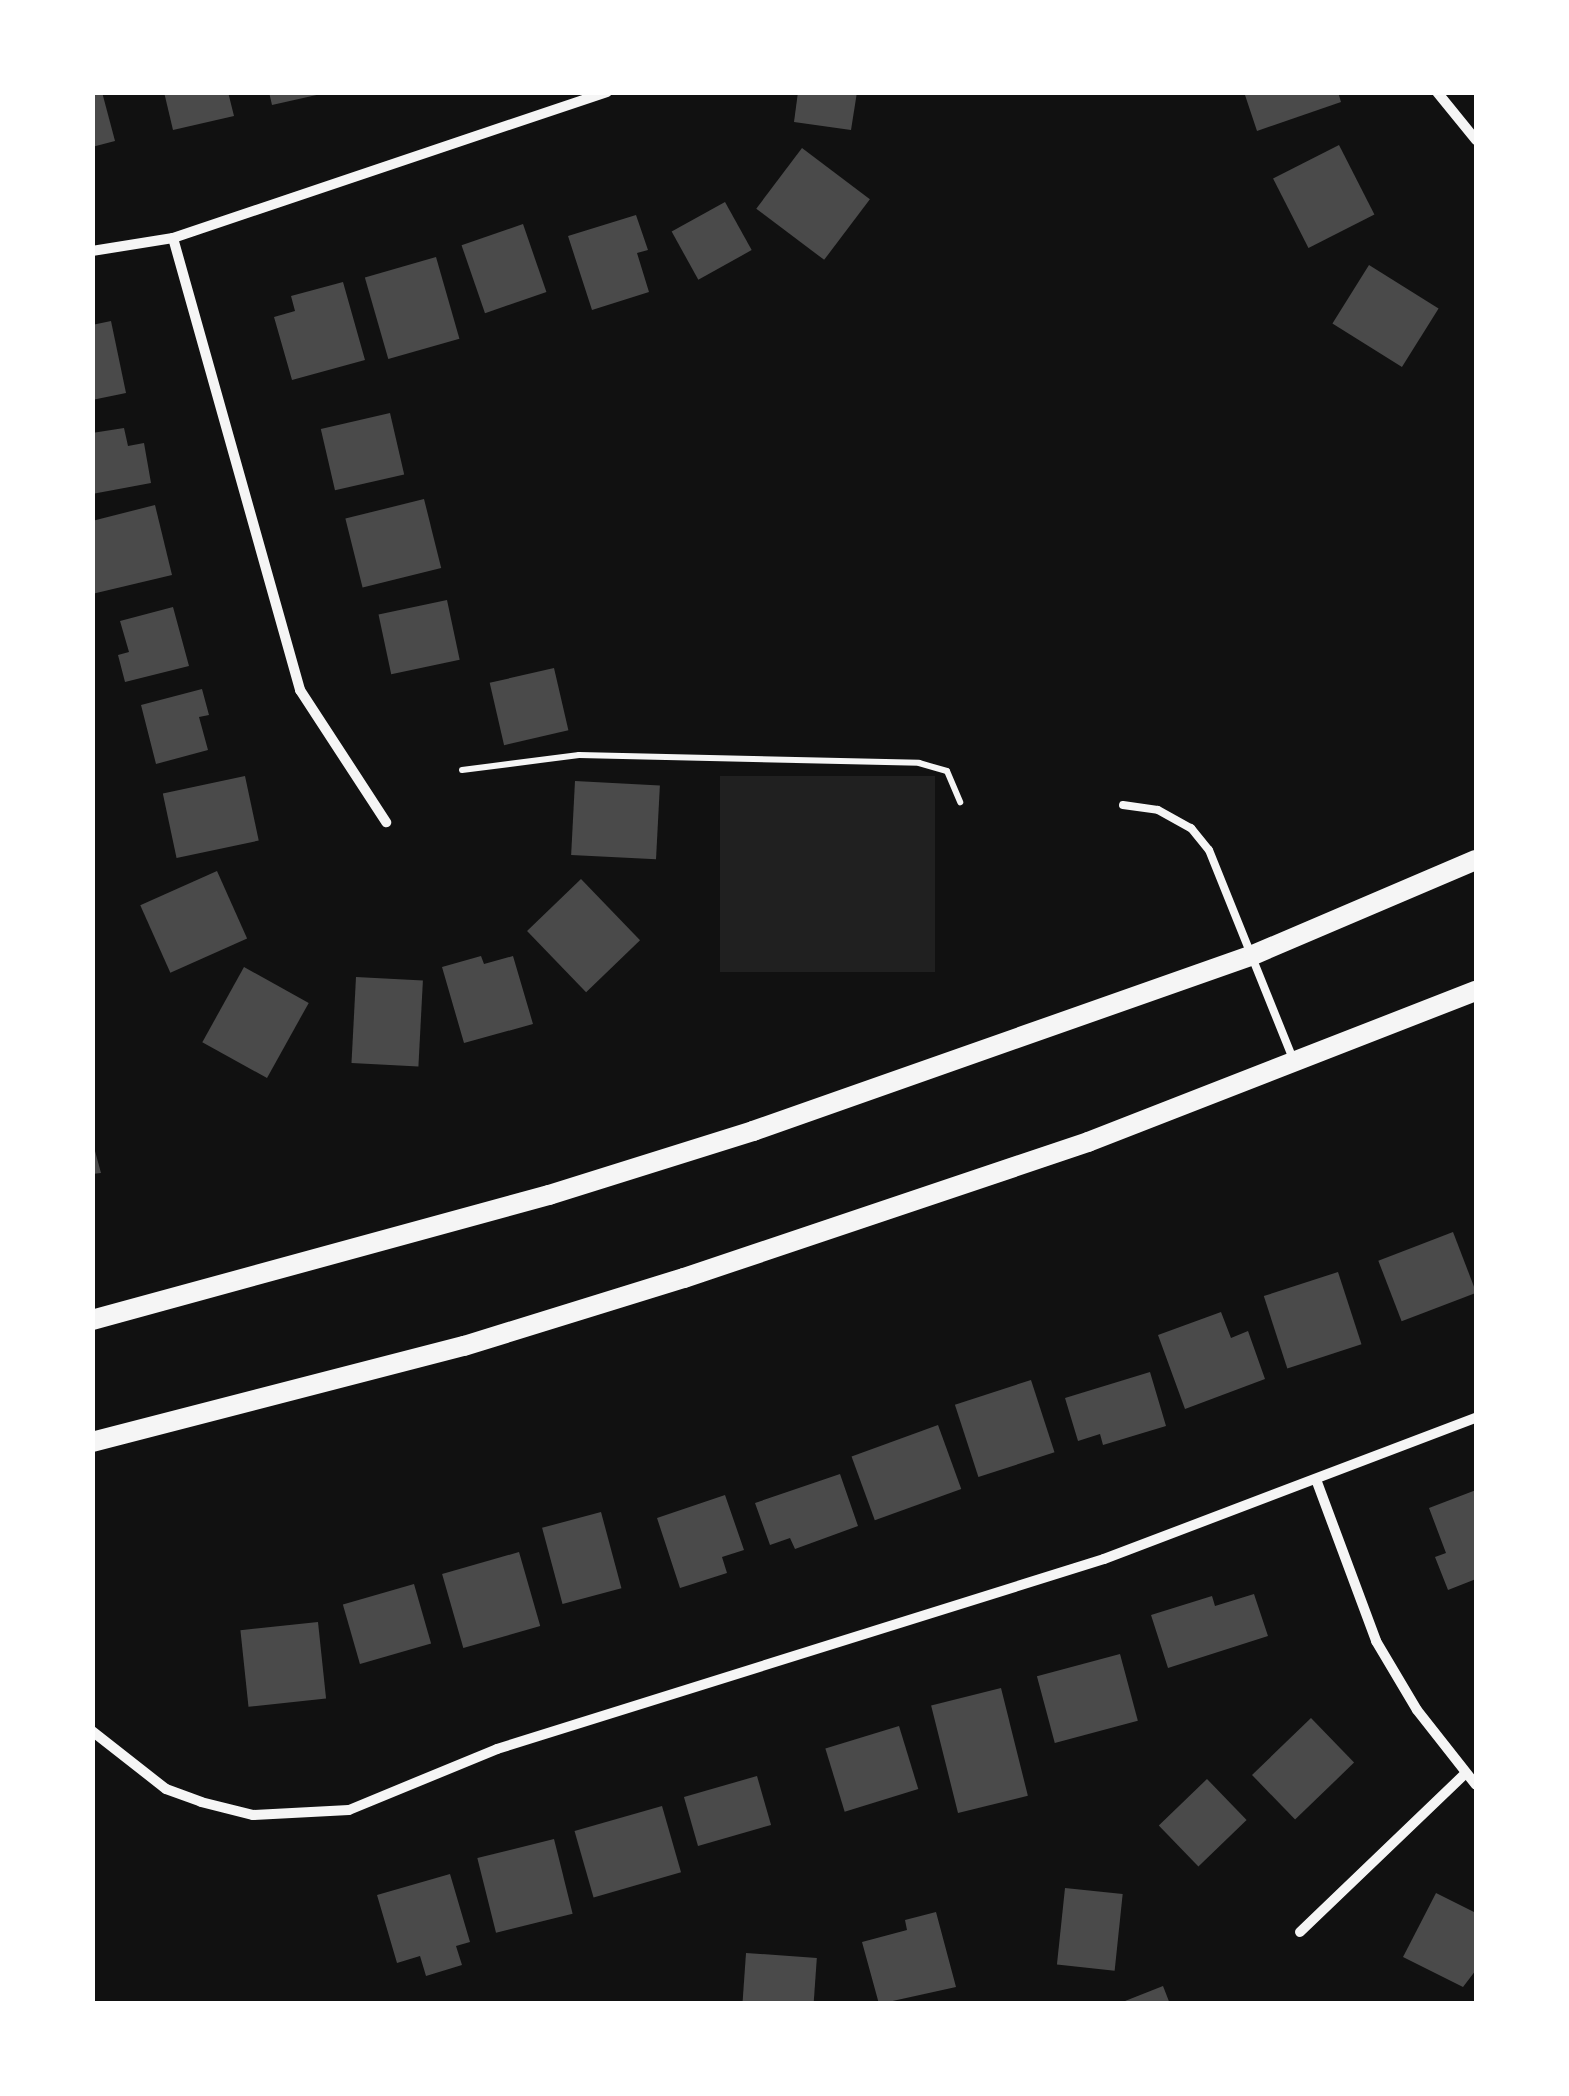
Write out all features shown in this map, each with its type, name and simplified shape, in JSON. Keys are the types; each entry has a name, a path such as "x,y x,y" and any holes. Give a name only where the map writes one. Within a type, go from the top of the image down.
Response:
{"main road":[{"path":"92,1320 549,1196 1253,955 1476,860"},
{"path":"92,1442 464,1346 684,1278 1070,1148 1476,991"}],"street":[{"path":"92,251 174,238 607,92"},
{"path":"1437,92 1476,140"},
{"path":"174,238 300,690 386,822"},
{"path":"92,1731 166,1789 201,1802 253,1815 349,1810 497,1749 1104,1560 1317,1482 1476,1418"},
{"path":"1317,1482 1376,1641 1464,1775 1476,1785"},
{"path":"1300,1932 1464,1775"}],"lane":[{"path":"1123,806 1158,810 1191,828 1210,850 1294,1063"}],"path":[{"path":"462,770 579,754 919,763 947,772 960,802"}],"shaded area":[{"path":"720,776 935,776 935,972 720,972"}],"building":[{"path":"92,92 102,92 115,141 92,147"},
{"path":"164,92 228,92 234,116 173,130"},
{"path":"269,92 321,92 321,94 272,105"},
{"path":"798,92 857,92 851,130 794,122"},
{"path":"1244,92 1338,92 1341,102 1257,131"},
{"path":"1339,145 1374,214 1308,248 1273,179"},
{"path":"802,148 870,199 824,260 756,209"},
{"path":"725,202 752,250 698,280 672,232"},
{"path":"636,215 648,250 637,253 649,292 592,310 568,236"},
{"path":"523,224 546,292 485,313 462,245"},
{"path":"436,257 459,339 388,359 365,277"},
{"path":"1369,265 1439,308 1402,367 1332,324"},
{"path":"343,282 365,360 292,380 274,317 295,311 291,296"},
{"path":"111,321 126,393 92,400 92,325"},
{"path":"390,413 404,474 335,490 321,429"},
{"path":"124,428 128,446 144,443 151,483 92,494 92,433"},
{"path":"424,499 441,568 363,587 345,519"},
{"path":"155,505 172,575 92,594 92,521"},
{"path":"447,600 460,660 391,674 379,615"},
{"path":"173,607 189,666 125,682 118,655 129,652 120,621"},
{"path":"554,668 568,730 504,745 490,683"},
{"path":"202,689 209,715 199,717 208,750 156,764 141,705"},
{"path":"245,776 259,841 177,858 163,793"},
{"path":"575,781 660,785 656,859 571,855"},
{"path":"217,871 247,939 170,973 140,905"},
{"path":"581,879 640,940 586,992 527,931"},
{"path":"481,956 484,964 513,956 533,1024 464,1043 442,967"},
{"path":"244,967 309,1003 267,1078 202,1042"},
{"path":"356,977 423,981 418,1066 351,1063"},
{"path":"92,1140 101,1173 92,1174"},
{"path":"1453,1232 1476,1293 1402,1321 1378,1261"},
{"path":"1338,1272 1361,1344 1287,1368 1264,1296"},
{"path":"1221,1312 1231,1338 1248,1331 1265,1379 1185,1409 1158,1335"},
{"path":"1150,1372 1166,1426 1103,1445 1100,1434 1078,1441 1065,1398"},
{"path":"1031,1380 1054,1452 978,1477 955,1405"},
{"path":"938,1425 961,1489 875,1520 852,1456"},
{"path":"840,1474 858,1526 795,1549 790,1538 770,1545 755,1503"},
{"path":"1476,1490 1476,1579 1448,1590 1435,1557 1446,1553 1429,1508"},
{"path":"725,1495 744,1550 722,1557 727,1573 680,1588 657,1518"},
{"path":"601,1512 621,1588 563,1604 542,1528"},
{"path":"519,1552 540,1626 463,1648 442,1574"},
{"path":"414,1584 431,1644 360,1664 343,1604"},
{"path":"1254,1594 1268,1636 1168,1668 1151,1615 1212,1596 1215,1606"},
{"path":"318,1622 326,1699 248,1707 240,1630"},
{"path":"1120,1654 1138,1721 1055,1743 1037,1676"},
{"path":"1001,1688 1028,1796 958,1813 931,1705"},
{"path":"1311,1718 1354,1763 1295,1820 1252,1775"},
{"path":"899,1726 918,1789 845,1812 825,1749"},
{"path":"757,1776 771,1825 698,1846 684,1797"},
{"path":"1207,1779 1247,1820 1198,1867 1159,1826"},
{"path":"662,1806 681,1872 594,1897 575,1831"},
{"path":"554,1839 573,1914 496,1933 477,1858"},
{"path":"450,1874 470,1942 456,1946 462,1965 426,1976 420,1956 397,1963 377,1895"},
{"path":"1065,1888 1123,1894 1115,1971 1057,1965"},
{"path":"1436,1893 1476,1913 1476,1970 1463,1987 1403,1957"},
{"path":"936,1912 956,1987 879,2004 862,1942 907,1930 905,1920"},
{"path":"746,1953 817,1958 814,2004 742,2004"},
{"path":"1163,1986 1170,2004 1120,2004 1120,2003"}]}
